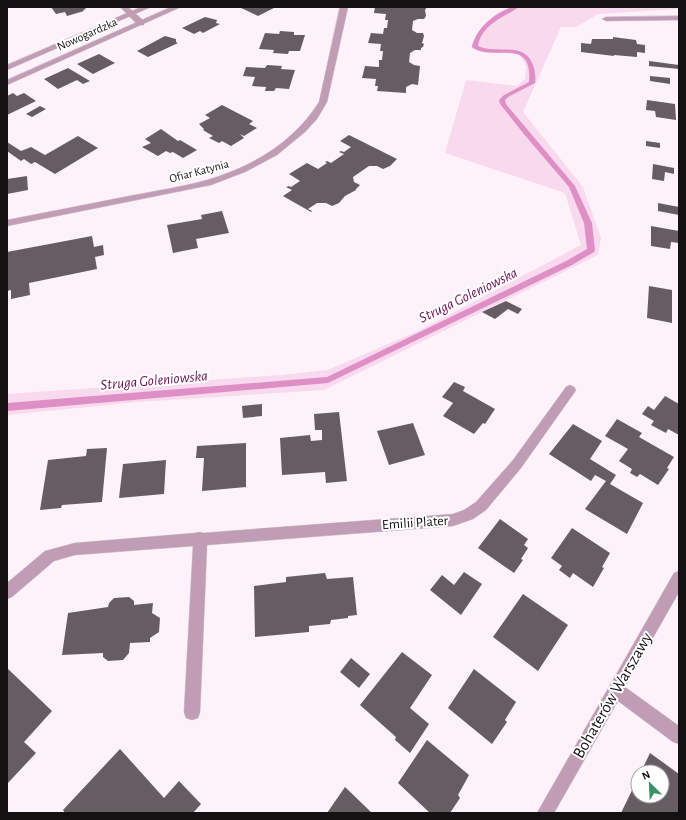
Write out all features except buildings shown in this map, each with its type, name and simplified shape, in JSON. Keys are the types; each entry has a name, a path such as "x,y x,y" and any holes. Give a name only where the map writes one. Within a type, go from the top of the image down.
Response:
{"street":[{"path":"124,7 141,23"},
{"name":"Nowogardzka","path":"7,68 147,7"},
{"name":"Nowogardzka","path":"7,83 177,7"},
{"name":"Ofiar Katynia","path":"7,223 208,183 232,175 278,149 298,135 307,126 316,115 323,102 344,7"},
{"path":"606,19 679,18"},
{"name":"Emilii Plater","path":"7,592 50,556 75,549 200,538 453,520 468,515 481,506 516,464 570,390"},
{"path":"192,712 200,538"},
{"name":"Bohaterów Warszawy","path":"545,813 679,578"},
{"path":"616,690 679,736"}],"shaded area":[{"path":"510,7 679,7 679,9 598,14 576,27 561,27 523,112 583,187 601,238 598,255 324,390 138,402 7,415 7,394 281,375 328,370 420,330 581,245 565,193 445,153 466,80 517,86 525,79 526,66 519,54 481,52 471,48 486,23 503,10"}],"waterway":[{"name":"Struga Goleniowska","path":"7,407 328,380 569,263 591,250 588,223 572,186 503,104 502,100 506,96 532,83 532,72 528,59 515,51 489,51 475,47 479,34 490,22 510,9 516,7"}]}
